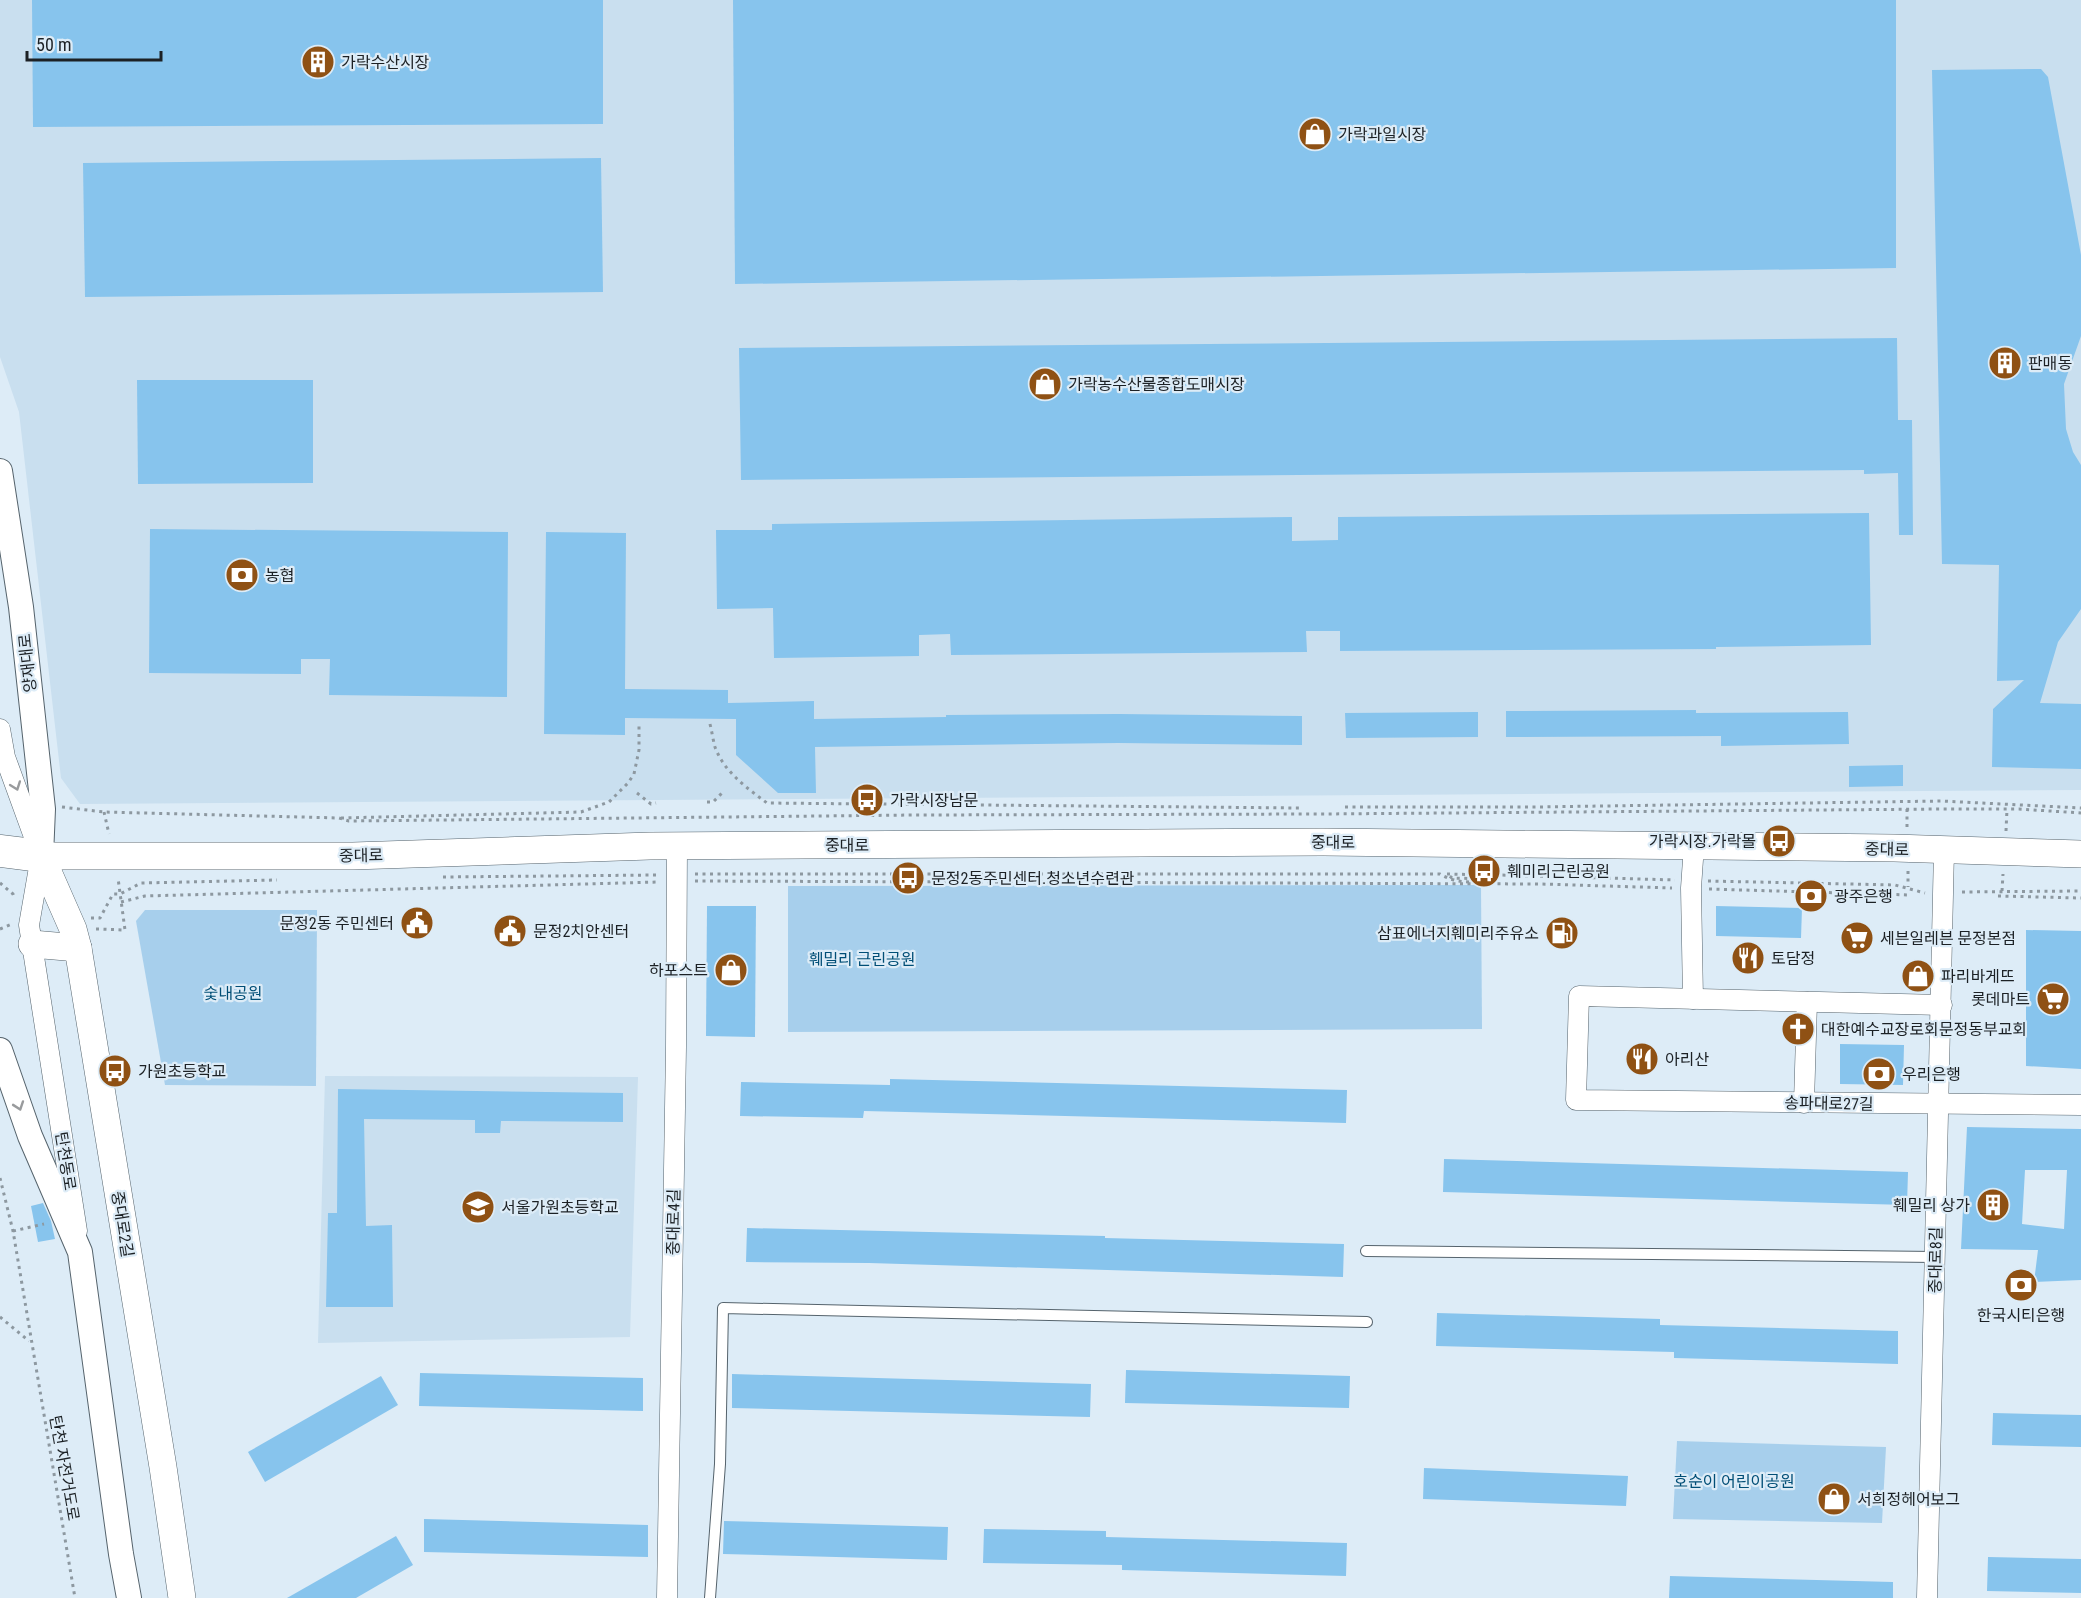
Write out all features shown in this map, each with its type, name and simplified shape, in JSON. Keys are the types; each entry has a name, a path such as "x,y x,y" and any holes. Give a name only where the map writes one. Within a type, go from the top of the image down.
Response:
{"main road":[{"name":"중대로","path":"0,851 41,856 353,856 677,846 1311,842 1694,845 2081,854"},
{"name":"중대로2길","path":"41,856 73,931 163,1467 182,1598"},
{"path":"24,933 73,931"}],"street":[{"name":"양재대로","path":"0,471 21,607 43,809 41,856"},
{"name":"탄천동로","path":"0,729 5,757 41,856 30,925 24,933 80,1252 129,1598"},
{"path":"1694,845 1693,999 1942,1005"},
{"name":"중대로4길","path":"667,1598 676,1059 677,846"},
{"name":"중대로8길","path":"1927,1598 1944,850"},
{"name":"송파대로27길","path":"1693,999 1579,996 1576,1100 2081,1105"},
{"path":"1804,1102 1807,1002"},
{"path":"0,1050 30,1136 80,1252"}],"lane":[{"path":"1366,1251 1936,1257"},
{"path":"710,1598 720,1464 723,1308 1367,1322"}],"path":[{"path":"710,724 716,749 725,765 738,781 767,803 1300,808"},
{"path":"73,931 125,930 115,856 104,812 339,818 581,812 609,802 628,783 633,774 639,750 639,726"},
{"path":"637,793 651,804 656,803"},
{"path":"707,802 713,802 722,793"},
{"path":"1345,807 1535,807 1942,801 2081,808"},
{"path":"339,818 349,821 902,815 2007,809 2081,813"},
{"path":"121,902 145,896 676,878 749,873 1440,874 1450,880 1490,881 1501,875 1910,895"},
{"path":"1474,877 1447,874 1452,878 1474,877 1494,875 1488,879 1474,877"},
{"path":"435,877 1908,887"},
{"path":"73,931 100,918 113,894 120,894 141,883 282,880"},
{"path":"0,883 13,894 14,903"},
{"path":"2002,891 2081,891"},
{"path":"1998,896 2081,898"},
{"path":"0,929 24,933"},
{"name":"탄천 자전거도로","path":"0,1178 13,1231 75,1598"},
{"path":"13,1231 44,1224"},
{"path":"0,1317 30,1342"}],"shaded area":[{"name":"가락농수산물종합도매시장","path":"0,0 2081,0 2081,790 80,804 61,778 19,412 0,357"},
{"name":"서울가원초등학교","path":"325,1076 638,1077 630,1337 318,1343"}],"green space":[{"name":"훼밀리 근린공원","path":"1481,885 1482,1029 788,1032 788,886"},
{"name":"숯내공원","path":"145,910 317,910 316,1086 165,1085 136,921"},
{"name":"호순이 어린이공원","path":"1677,1441 1886,1447 1882,1523 1673,1519"}],"building":[{"name":"가락수산시장","path":"32,0 603,0 603,124 33,127"},
{"name":"가락과일시장","path":"733,0 1896,0 1896,268 735,284"},
{"name":"판매동","path":"2041,69 2048,77 2081,255 2081,336 2064,384 2066,429 2073,452 2081,465 2081,609 2058,642 2040,703 2081,704 2081,769 1992,767 1993,709 2024,680 1997,681 1999,565 1942,564 1932,70"},
{"path":"601,158 603,292 85,297 83,163"},
{"path":"1897,338 1898,420 1912,420 1913,535 1899,535 1898,473 1864,474 1864,470 741,480 739,348"},
{"path":"137,380 313,380 313,483 138,484"},
{"path":"1869,513 1871,645 1716,647 1716,649 1340,651 1340,631 1306,631 1307,652 951,655 950,634 919,635 919,656 774,658 773,608 717,609 716,530 772,530 772,524 1292,517 1292,541 1338,540 1338,517"},
{"path":"150,529 508,532 507,697 329,695 330,659 301,659 301,674 149,673"},
{"path":"546,532 626,533 625,689 728,690 728,703 814,701 814,719 946,717 946,715 1302,716 1302,745 1119,743 815,747 816,793 778,793 736,755 736,719 625,718 625,735 544,734"},
{"path":"1696,710 1696,713 1848,712 1849,744 1721,746 1721,736 1506,737 1506,711"},
{"path":"1478,712 1478,737 1346,738 1345,713"},
{"path":"1903,765 1903,786 1849,787 1849,766"},
{"path":"707,906 756,906 755,1037 706,1036"},
{"path":"1716,906 1802,908 1801,938 1716,936"},
{"name":"롯데마트","path":"2026,930 2081,931 2081,1069 2026,1066"},
{"path":"1840,1044 1904,1045 1903,1085 1840,1084"},
{"path":"890,1079 1347,1090 1346,1123 864,1111 863,1118 740,1116 741,1082 890,1085"},
{"path":"338,1089 623,1093 623,1122 501,1121 500,1133 475,1133 475,1120 364,1119 366,1226 392,1225 393,1307 326,1307 328,1213 337,1213"},
{"name":"훼밀리 상가","path":"1967,1127 2081,1129 2081,1280 2034,1282 2038,1250 1961,1249","holes":["2025,1170 2067,1170 2064,1229 2022,1224"]},
{"path":"1444,1159 1908,1172 1907,1205 1443,1192"},
{"path":"43,1203 51,1221 55,1239 38,1242 31,1206"},
{"path":"747,1228 1344,1244 1343,1277 869,1263 746,1262"},
{"path":"1437,1313 1660,1319 1660,1325 1898,1331 1898,1364 1674,1358 1674,1352 1436,1346"},
{"path":"1126,1370 1350,1376 1349,1408 1125,1403"},
{"path":"420,1373 643,1378 643,1411 419,1406"},
{"path":"732,1374 1091,1384 1090,1417 732,1408"},
{"path":"381,1376 398,1405 265,1482 248,1452"},
{"path":"1993,1413 2081,1415 2081,1447 1992,1445"},
{"path":"1424,1468 1628,1476 1626,1506 1423,1499"},
{"path":"424,1519 648,1525 648,1557 424,1552"},
{"path":"724,1521 948,1527 947,1560 723,1554"},
{"path":"984,1529 1106,1531 1106,1537 1347,1543 1346,1576 1122,1570 1122,1565 983,1563"},
{"path":"396,1536 413,1565 356,1598 287,1598"},
{"path":"1988,1557 2081,1559 2081,1593 1987,1591"},
{"path":"1670,1576 1893,1582 1893,1598 1669,1598"}],"place":[{"name":"가락수산시장","path":"318,62"},
{"name":"가락과일시장","path":"1315,134"},
{"name":"판매동","path":"2005,363"},
{"name":"가락농수산물종합도매시장","path":"1045,384"},
{"name":"농협","path":"242,575"},
{"name":"가락시장남문","path":"867,800"},
{"name":"가락시장.가락몰","path":"1779,841"},
{"name":"훼미리근린공원","path":"1484,871"},
{"name":"문정2동주민센터.청소년수련관","path":"908,878"},
{"name":"광주은행","path":"1811,896"},
{"name":"문정2동 주민센터","path":"417,923"},
{"name":"문정2치안센터","path":"510,931"},
{"name":"삼표에너지훼미리주유소","path":"1562,933"},
{"name":"세븐일레븐 문정본점","path":"1857,938"},
{"name":"토담정","path":"1748,958"},
{"name":"하포스트","path":"731,970"},
{"name":"파리바게뜨","path":"1918,976"},
{"name":"롯데마트","path":"2053,999"},
{"name":"대한예수교장로회문정동부교회","path":"1798,1029"},
{"name":"아리산","path":"1642,1059"},
{"name":"가원초등학교","path":"115,1071"},
{"name":"우리은행","path":"1879,1074"},
{"name":"훼밀리 상가","path":"1993,1205"},
{"name":"서울가원초등학교","path":"478,1207"},
{"name":"한국시티은행","path":"2021,1285"},
{"name":"서희정헤어보그","path":"1834,1499"}]}
